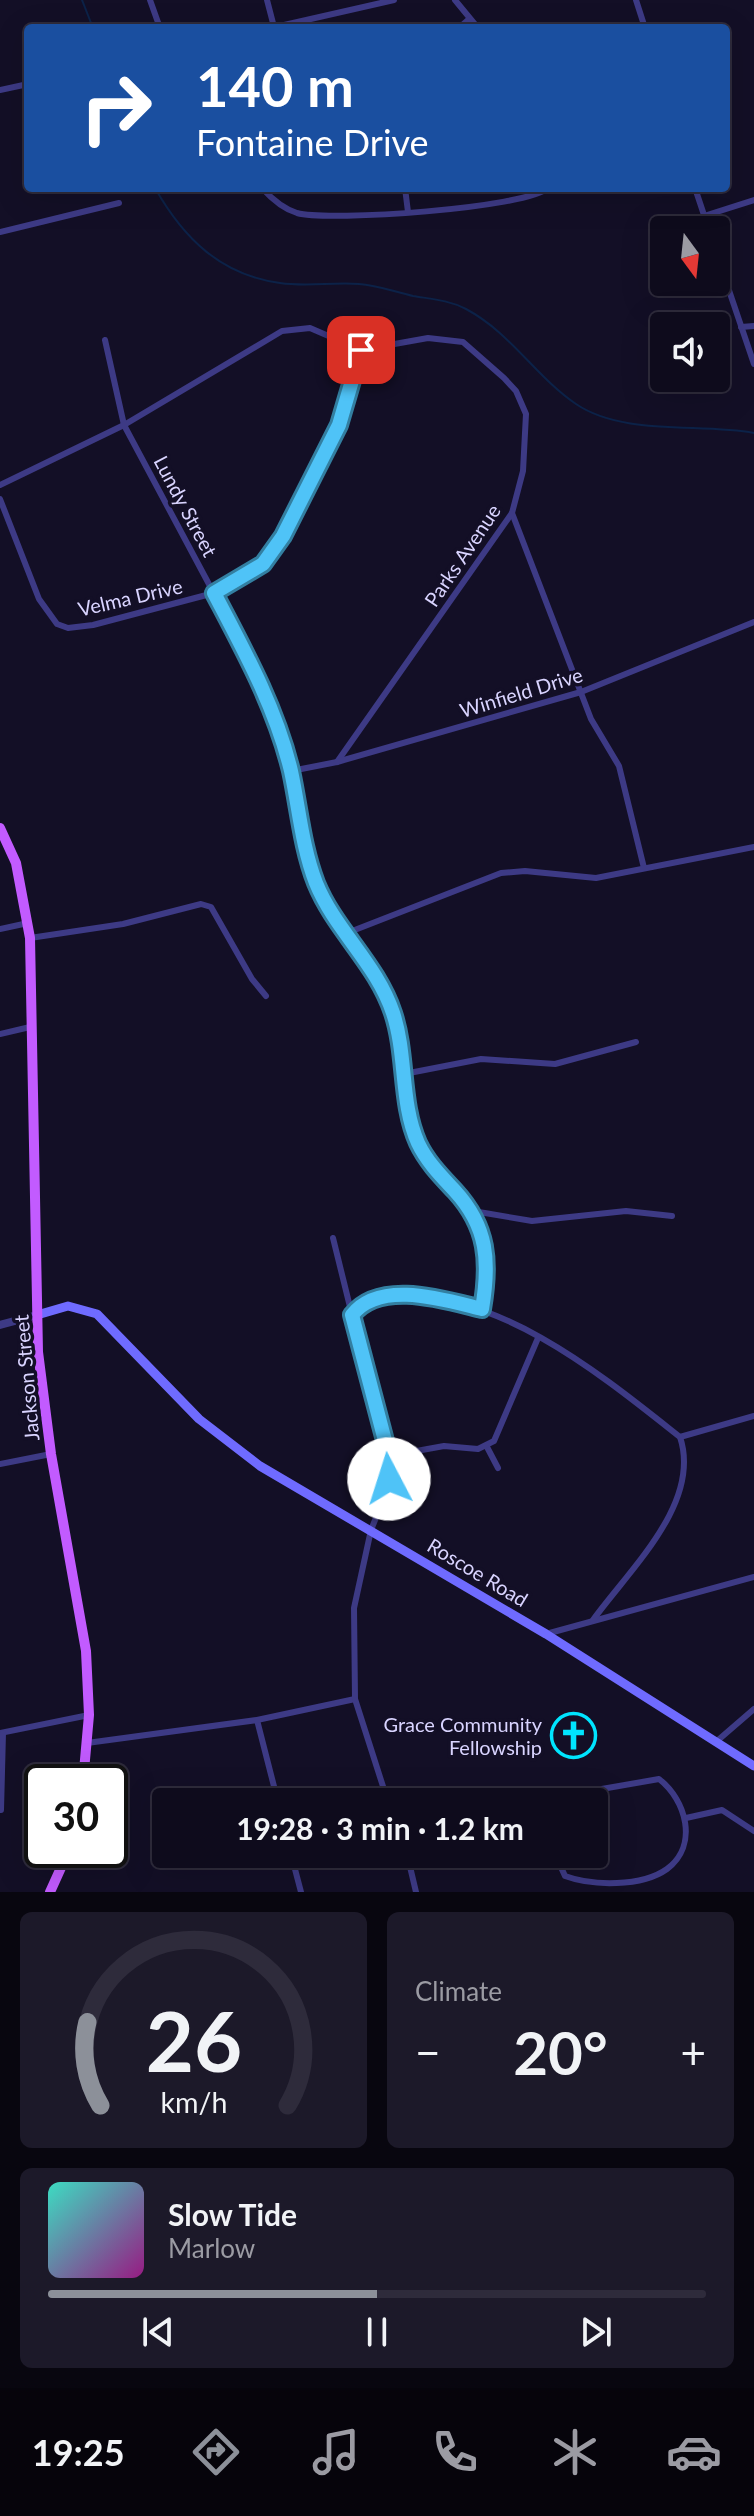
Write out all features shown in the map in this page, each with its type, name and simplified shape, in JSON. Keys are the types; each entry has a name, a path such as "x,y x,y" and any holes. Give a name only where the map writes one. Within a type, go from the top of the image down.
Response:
{"main road":[{"name":"Jackson Street","path":"0,828 16,863 30,938 40,1374 86,1651 89,1715 85,1764"},
{"name":"Roscoe Road","path":"37,1315 68,1306 90,1310 104,1318 219,1437 295,1489 371,1530 546,1634 754,1766"},
{"path":"50,1892 61,1868"}],"street":[{"path":"150,0 159,24"},
{"path":"267,0 271,24"},
{"path":"289,24 394,0"},
{"path":"455,0 473,24"},
{"path":"636,0 644,24"},
{"path":"464,24 468,20"},
{"path":"0,90 24,85"},
{"path":"268,192 295,212 367,217 516,199 536,192"},
{"path":"406,192 408,212"},
{"path":"696,192 704,216 754,200"},
{"path":"0,232 119,203"},
{"path":"730,294 754,364"},
{"path":"741,327 754,326"},
{"path":"0,485 124,425 282,331 310,328 361,350"},
{"name":"Parks Avenue","path":"337,762 512,513 523,471 526,414 516,391 497,370 463,342 428,338 361,350"},
{"name":"Lundy Street","path":"105,340 124,425 256,674 291,771 296,808 316,883 376,975 393,1012 418,1143 433,1167 473,1211"},
{"name":"Velma Drive","path":"0,499 39,599 50,617 68,628 93,625 214,593 263,564 283,536 339,425 361,350"},
{"path":"512,513 581,692 619,766 644,868"},
{"name":"Winfield Drive","path":"291,771 337,762 581,692 754,622"},
{"path":"347,933 501,873 525,871 596,878 754,847"},
{"path":"30,938 123,924 201,904 211,907 252,979 266,996"},
{"path":"0,929 28,923"},
{"path":"0,1034 30,1027"},
{"path":"404,1074 481,1059 555,1064 636,1042"},
{"path":"482,1309 487,1250 473,1211 532,1221 626,1211 672,1216"},
{"path":"333,1238 389,1456 386,1493 371,1530 354,1608 355,1699 384,1788"},
{"path":"352,1315 372,1299 416,1295 482,1309 564,1352 680,1437 684,1472 678,1504 593,1620"},
{"path":"0,1325 37,1315"},
{"path":"389,1456 444,1446 487,1447 499,1435 538,1338"},
{"path":"680,1437 754,1416"},
{"path":"487,1447 498,1468"},
{"path":"0,1464 51,1454"},
{"path":"546,1634 754,1577"},
{"path":"87,1743 257,1720 355,1699"},
{"path":"717,1741 754,1709"},
{"path":"1,1810 1,1733 89,1715"},
{"path":"257,1720 274,1788"},
{"path":"561,1868 565,1876 586,1884 611,1884 666,1871 679,1857 686,1838 686,1818 668,1786 659,1779 647,1778 601,1788"},
{"path":"686,1818 722,1810 753,1830"},
{"path":"295,1868 301,1892"},
{"path":"410,1868 416,1892"}],"waterway":[{"path":"82,0 91,24"},
{"path":"157,192 178,223 206,252 240,272 290,284 366,285 453,304 482,319 561,393 595,414 639,425 754,433"}],"place":[{"name":"Grace Community Fellowship","path":"573,1736"}],"route":[{"path":"361,350 339,425 283,536 263,564 214,593 250,661 273,715 291,771 296,808 316,883 335,918 376,975 393,1012 410,1116 418,1143 433,1167 473,1211 487,1250 482,1309 416,1295 372,1299 352,1315 389,1456 389,1479"}]}
